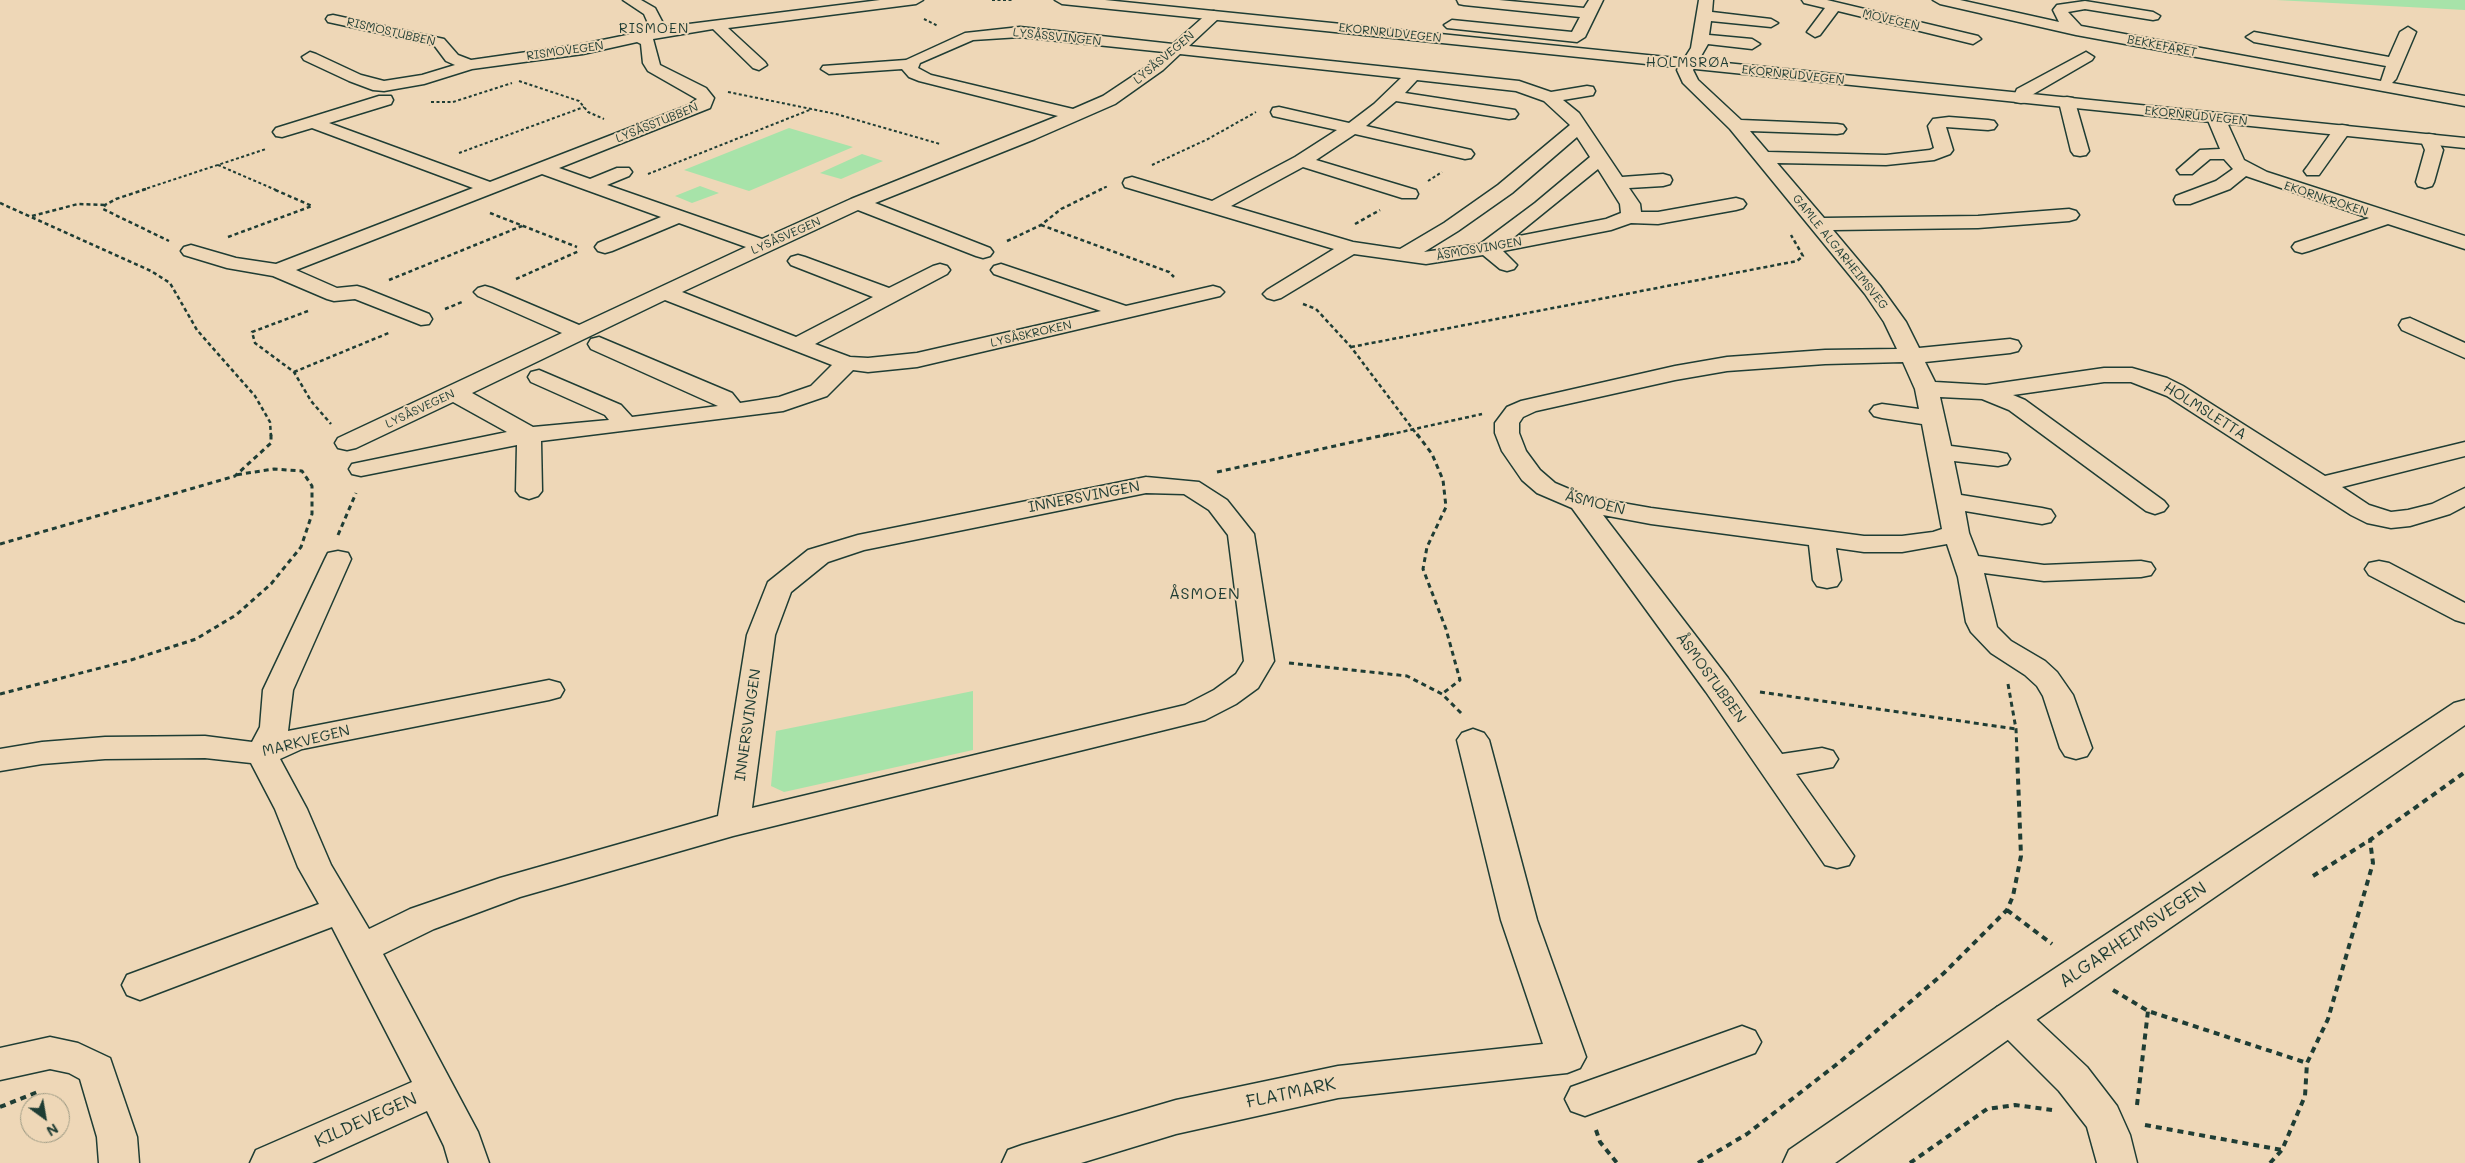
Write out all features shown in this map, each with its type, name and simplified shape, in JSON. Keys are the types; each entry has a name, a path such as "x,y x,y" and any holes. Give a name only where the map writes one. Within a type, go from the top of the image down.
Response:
{"street":[{"path":"630,0 650,11 660,33"},
{"name":"RISMOVEGEN","path":"310,57 373,85 384,86 424,78 470,65 583,49 660,33 916,0"},
{"name":"EKORNRUDVEGEN","path":"1062,0 1214,15 1448,32 1687,64 2465,143"},
{"path":"1687,64 1699,48 1706,0"},
{"name":"MOVEGEN","path":"1810,0 1973,39"},
{"name":"BEKKEFARET","path":"1940,0 2076,30 2385,88 2465,101"},
{"path":"1465,1 1592,6 1577,37 1448,32 1465,1"},
{"path":"2076,30 2063,17 2060,10 2062,8 2085,4 2153,16"},
{"path":"1815,32 1834,6"},
{"name":"LYSÅSVEGEN","path":"347,443 456,393 589,339 665,293 763,246 858,204 1109,100 1137,82 1178,49 1214,15"},
{"path":"1705,16 1771,23"},
{"name":"RISMOSTUBBEN","path":"333,19 439,42 447,49 452,58 470,65"},
{"path":"717,25 759,65"},
{"name":"LYSÅSSVINGEN","path":"911,64 914,60 963,39 981,34 1020,32 1178,49"},
{"path":"2385,88 2408,32"},
{"path":"2254,37 2395,63"},
{"name":"LYSÅSSTUBBEN","path":"278,270 640,131 704,104 706,98 700,92 654,68 650,63 648,42 641,38"},
{"path":"1701,39 1752,44"},
{"path":"1178,49 1519,86 1550,97 1566,110 1579,126 1630,204 1631,212 1628,217"},
{"path":"2021,98 2023,93 2086,56"},
{"path":"829,69 911,64 910,69 915,74 925,78 1075,115"},
{"name":"GAMLE ALGARHEIMSVEG","path":"1687,64 1685,70 1691,83 1736,125 1873,290 1895,322 1922,375 1927,389 1956,533 1974,587 1980,622 1985,632 2000,647 2035,668 2047,680 2058,695 2076,748"},
{"path":"1213,208 1302,162 1353,128 1394,96 1414,74"},
{"path":"1550,97 1587,91"},
{"path":"1394,96 1509,114"},
{"path":"282,132 385,100"},
{"path":"2067,102 2080,151"},
{"path":"1271,110 1465,154"},
{"name":"EKORNKROKEN","path":"2216,118 2232,154 2238,164 2245,168 2276,182 2465,243"},
{"path":"313,123 488,188"},
{"path":"1763,157 1886,160 1934,155 1944,150 1937,126 1939,123 1988,125"},
{"path":"1736,125 1837,129"},
{"path":"1402,256 1451,227 1498,195 1550,153 1579,126"},
{"path":"2313,171 2342,130"},
{"path":"2425,182 2434,150 2429,139"},
{"path":"2186,170 2206,154 2232,154"},
{"path":"1506,265 1487,248 1542,207 1600,158"},
{"path":"1302,162 1409,194"},
{"path":"542,168 763,246"},
{"path":"2183,200 2222,185 2245,168"},
{"path":"590,185 623,172"},
{"path":"1616,183 1663,180"},
{"name":"ÅSMOSVINGEN","path":"1132,183 1350,248 1402,256 1436,258 1611,224 1628,217 1658,218 1736,204"},
{"path":"858,204 982,252"},
{"path":"1818,224 1978,222 2069,215"},
{"path":"605,247 679,216"},
{"path":"2302,247 2386,218"},
{"path":"1274,294 1350,248"},
{"path":"190,251 234,264 278,270 334,295 357,292 420,319"},
{"path":"798,261 890,296"},
{"path":"797,345 940,270"},
{"path":"1001,270 1124,312"},
{"path":"486,292 724,398 734,410"},
{"name":"LYSÅSKROKEN","path":"665,293 847,363 868,365 917,360 1213,292"},
{"path":"2410,325 2465,351"},
{"path":"1515,412 1550,400 1727,364 1825,357 1956,353 2010,346"},
{"path":"361,469 529,435 626,425 802,399 818,391 847,363"},
{"name":"HOLMSLETTA","path":"1927,389 1986,392 2104,375 2121,374 2146,378 2175,391 2360,510 2376,517 2392,520 2410,518 2441,509 2465,496"},
{"path":"539,377 614,410 626,425"},
{"path":"1986,392 2043,414 2155,506"},
{"path":"456,393 529,435"},
{"path":"1882,411 1932,418"},
{"name":"ÅSMOEN","path":"1515,412 1507,423 1507,434 1514,451 1530,475 1546,488 1581,503 1651,516 1822,540 1864,544 1902,544 1937,539 1956,533"},
{"path":"529,435 529,491"},
{"path":"2322,485 2465,449"},
{"path":"1939,452 1998,459"},
{"name":"INNERSVINGEN","path":"733,824 761,635 778,588 818,556 858,543 1146,485 1190,487"},
{"path":"362,948 422,919 512,887 733,824 1194,713 1225,697 1247,681 1259,661 1241,534 1218,505 1190,487"},
{"path":"1950,501 2042,516"},
{"name":"ÅSMOSTUBBEN","path":"1581,503 1717,686 1838,856"},
{"path":"1822,540 1827,580"},
{"path":"338,558 278,690 275,727 262,754 291,809 315,867 362,948 434,1090 464,1144 469,1163"},
{"path":"1966,562 2044,573 2141,569"},
{"path":"2379,569 2465,614"},
{"name":"MARKVEGEN","path":"0,760 42,753 105,748 205,747 262,754 295,740 549,690"},
{"name":"ALGARHEIMSVEGEN","path":"1803,1163 2010,1018 2465,710"},
{"name":"FLATMARK","path":"1022,1163 1176,1117 1338,1082 1567,1057 1519,920 1473,740"},
{"path":"1775,766 1822,759"},
{"path":"140,984 339,910"},
{"path":"2010,1018 2073,1079 2103,1118 2110,1135 2117,1163"},
{"path":"1585,1099 1742,1042"},
{"path":"0,1064 50,1054 78,1059 96,1069 117,1136 119,1163"},
{"name":"KILDEVEGEN","path":"292,1158 434,1090"}],"path":[{"path":"992,0 1012,0"},
{"path":"891,4 963,39"},
{"path":"509,78 578,101 595,116 640,131"},
{"path":"385,100 452,102 517,81"},
{"path":"700,92 736,92 813,108 979,155"},
{"path":"451,156 584,107"},
{"path":"623,172 643,175 656,172 813,108"},
{"path":"1148,167 1271,110"},
{"path":"32,216 78,204 105,205 116,199 270,147 285,138 282,132"},
{"path":"105,205 103,209 108,213 190,251 312,206 218,165"},
{"path":"982,252 1041,226 1061,209 1113,184"},
{"path":"294,372 583,250 457,200"},
{"path":"0,203 151,271 170,283 197,330 255,396 270,422 271,443 255,460 234,476"},
{"path":"1041,226 1169,272 1189,297"},
{"path":"1351,347 1797,261 1803,256 1802,251 1790,233"},
{"path":"1274,294 1316,309 1351,347 1432,454 1443,480 1446,507 1426,548 1423,569 1446,629 1460,680 1442,694"},
{"path":"1190,487 1212,473 1478,415 1515,412"},
{"path":"0,544 234,476 274,469 302,470 312,486 312,514 301,547 271,584 236,615 196,639 131,660 0,694"},
{"path":"1698,1163 1747,1134 1841,1062 1944,973 2007,910 2013,896 2021,856 2016,729 2000,647"},
{"path":"1259,661 1407,676 1442,694 1466,718 1473,740"},
{"path":"1717,686 2016,729"},
{"path":"2313,876 2370,840 2465,772"},
{"path":"2270,1163 2282,1150 2305,1096 2307,1063 2328,1019 2373,864 2370,840"},
{"path":"2007,910 2052,944"},
{"path":"2113,990 2148,1010 2307,1063"},
{"path":"2136,1115 2148,1010"}],"green space":[{"path":"2276,0 2465,0 2465,10"},
{"path":"789,128 853,147 749,191 684,170"},
{"path":"862,154 883,161 841,179 820,173"},
{"path":"700,186 719,193 692,203 675,196"},
{"path":"973,691 973,750 784,792 771,786 776,731"}],"district":[{"name":"RISMOEN","path":"654,29"},
{"name":"HOLMSRØA","path":"1688,63"},
{"name":"ÅSMOEN","path":"1205,594"}]}
